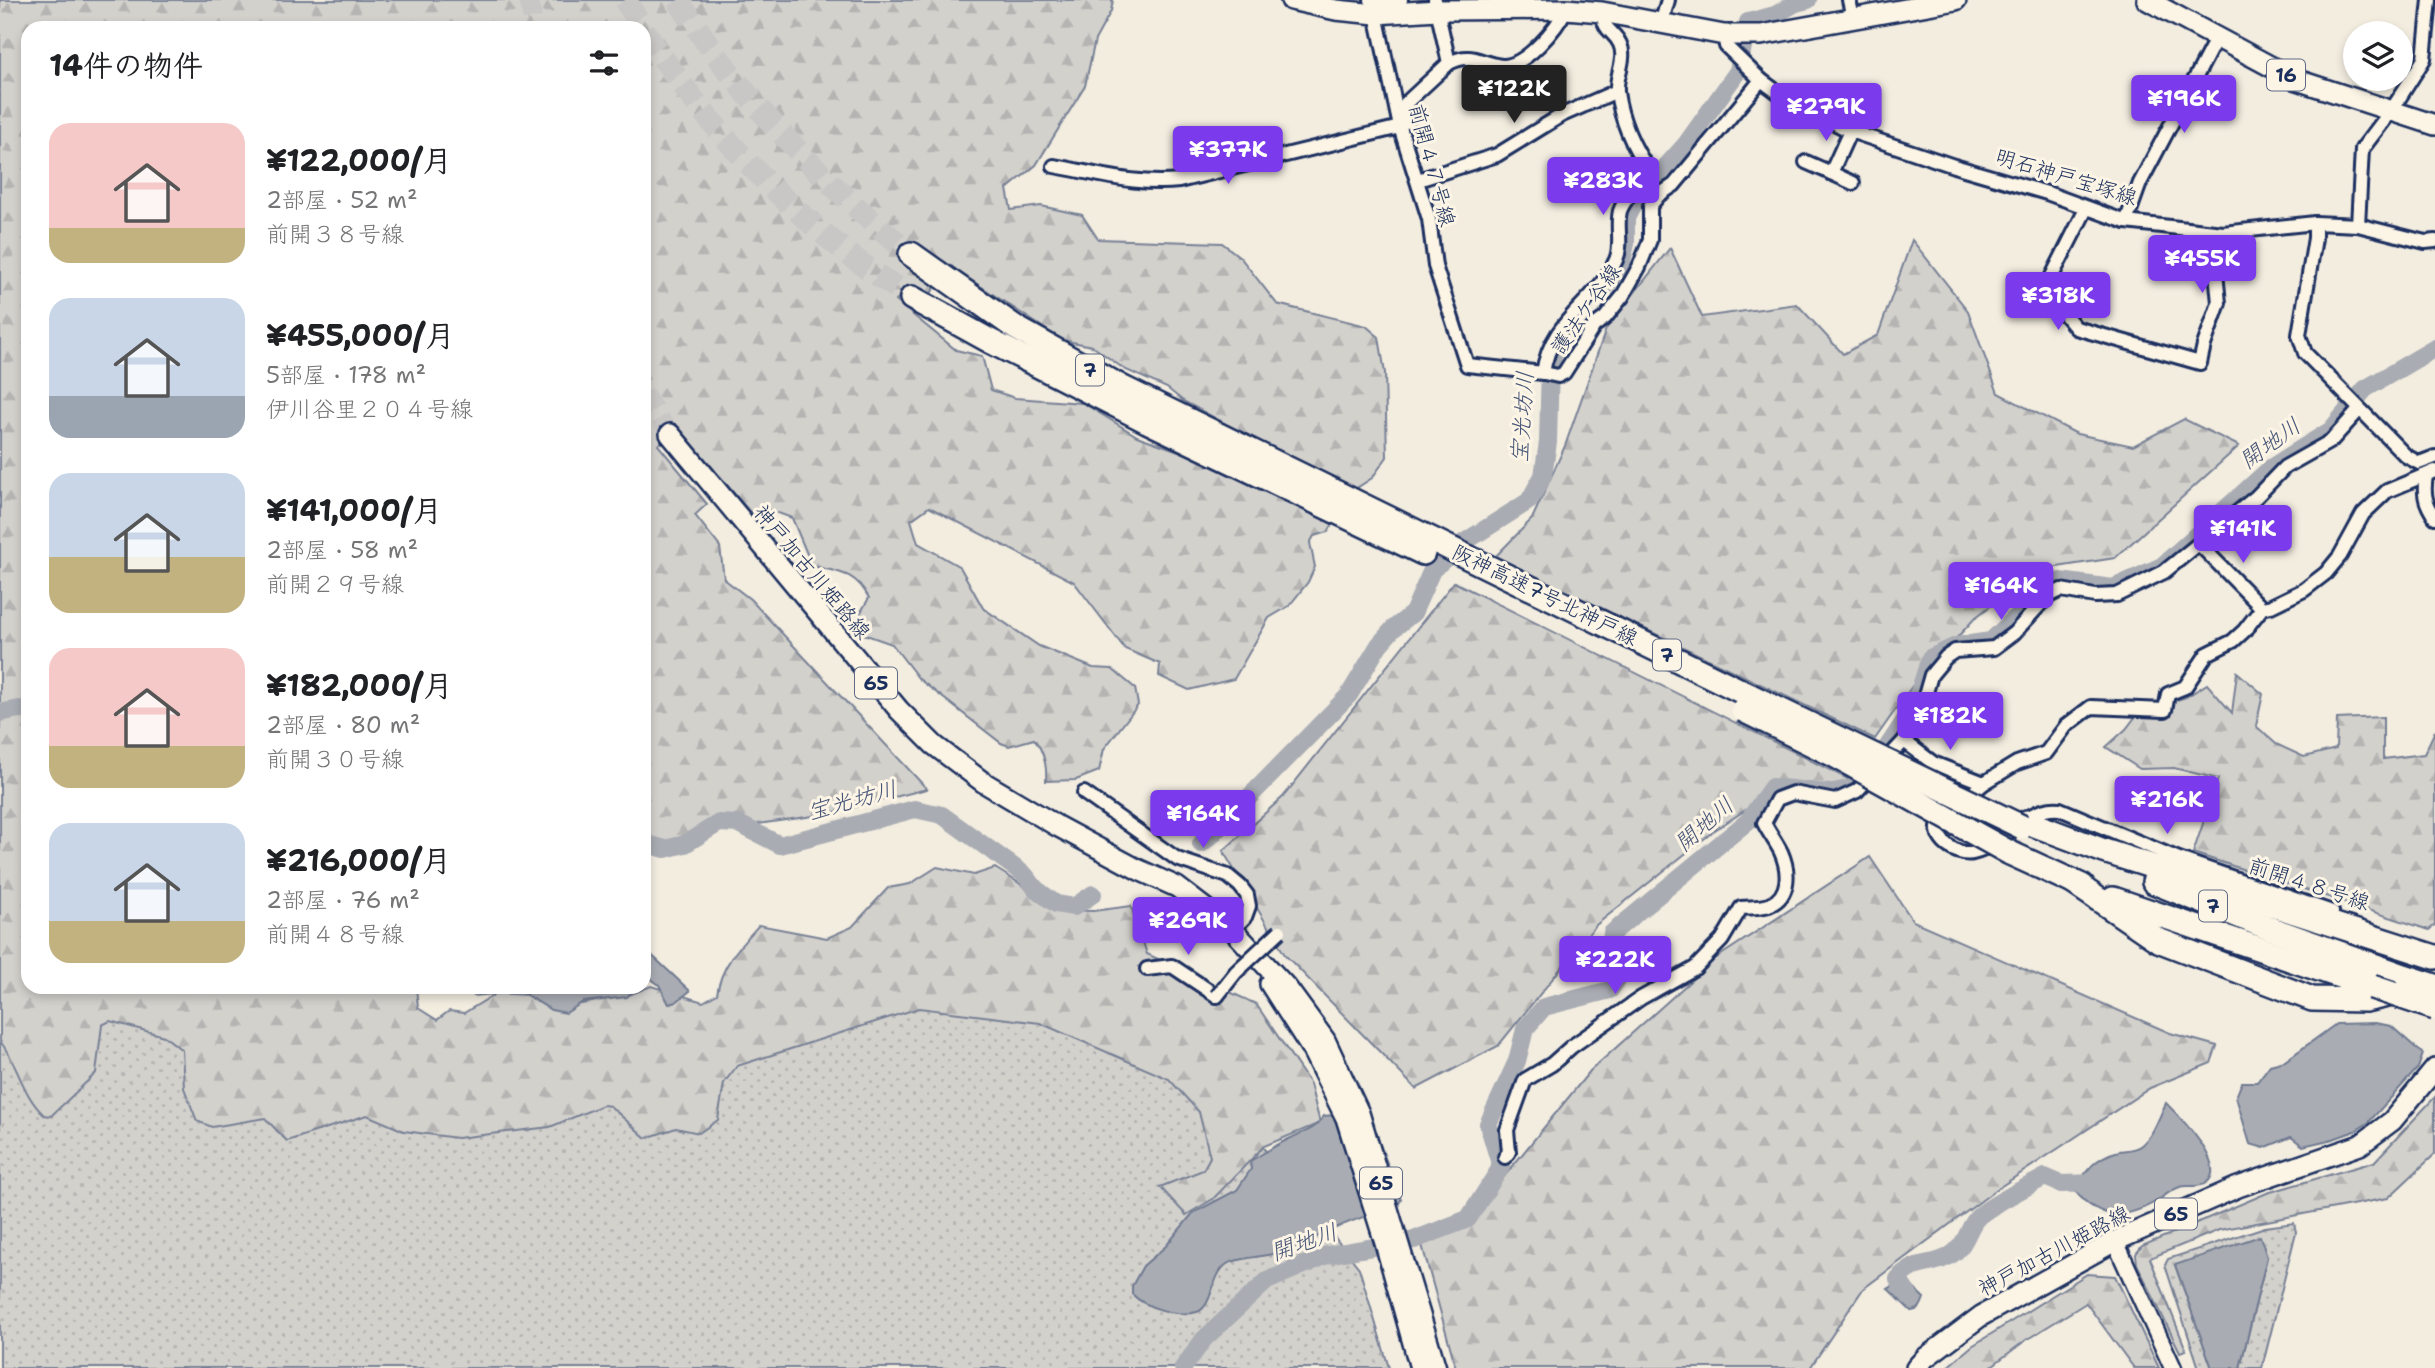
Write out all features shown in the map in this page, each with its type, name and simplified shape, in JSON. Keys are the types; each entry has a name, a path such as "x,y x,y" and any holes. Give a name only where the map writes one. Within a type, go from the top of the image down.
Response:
{"highway":[{"name":"阪神高速7号北神戸線","path":"911,254 987,309 1043,343 1277,474 1747,703 2024,824"},
{"name":"阪神高速7号北神戸線","path":"912,298 1147,421 1277,474"},
{"name":"阪神高速7号北神戸線","path":"1747,703 2010,853 2070,880 2127,905 2435,1008"},
{"path":"2024,824 2435,957"},
{"name":"7","path":"2024,824 2269,928 2435,985"},
{"path":"2070,880 2158,940 2312,999 2365,1000 2435,985"}],"main road":[{"path":"1296,1 1336,10 1436,5 1574,6 1661,24 1737,35 1851,9 1956,0"},
{"name":"16","path":"2147,0 2294,79 2435,125"},
{"name":"神戸加古川姫路線","path":"670,434 899,710 934,745 984,782 1057,826 1177,887 1233,930 1287,988 1325,1040 1342,1093"},
{"name":"神戸加古川姫路線","path":"1138,869 1225,935 1267,979 1311,1048 1359,1113 1403,1279 1420,1368"},
{"name":"神戸加古川姫路線","path":"1916,1368 1925,1358 1981,1316 2115,1241 2238,1187 2360,1144 2392,1121 2435,1069"},
{"name":"神戸加古川姫路線","path":"1403,1279 1436,1368"}],"street":[{"path":"1373,7 1401,0"},
{"path":"1661,24 1668,0"},
{"path":"2358,225 2362,149 2392,111 2424,59 2430,0"},
{"path":"1436,5 1449,63"},
{"path":"1054,166 1160,183 1410,131 1404,109 1406,103 1449,63 1464,57 1503,66 1513,64 1523,59 1574,6"},
{"name":"前開４７号線","path":"1373,7 1402,132 1429,219 1435,266 1467,365 1543,373 1545,361 1562,325 1605,278 1616,258 1620,241 1620,211 1650,172 1630,137 1617,90"},
{"path":"1418,180 1497,155 1562,115 1617,90 1621,64 1620,44 1604,26 1602,12"},
{"name":"明石神戸宝塚線","path":"1737,35 1726,46 1761,80 1784,97 1850,131 1954,166 2047,192 2126,222 2222,233 2315,223 2358,225 2425,242 2435,242"},
{"path":"2126,222 2140,184 2217,37"},
{"name":"護法ケ谷線","path":"1544,373 1558,376 1564,373 1583,342 1622,296 1639,267 1650,240 1650,206 1659,195 1674,185 1761,80"},
{"path":"1831,173 1850,131"},
{"path":"1805,162 1853,183"},
{"path":"2086,209 2050,280 2048,289 2056,304 2076,328 2200,363 2219,303 2215,262 2222,233"},
{"path":"2315,223 2315,238 2299,335 2305,353 2406,456 2419,463 2435,457"},
{"path":"1505,1157 1509,1152 1507,1130 1525,1080 1552,1064 1571,1047 1641,998 1695,968 1722,940 1741,908 1766,906 1777,901 1788,884 1781,851 1764,823 1777,799 1793,793 1835,801 1857,791 1904,741 1923,703 1931,675 1946,657 1955,651 1994,648 2014,633 2047,597 2062,590 2095,596 2117,595 2164,572 2256,497 2285,467 2330,441 2356,406"},
{"path":"1904,741 1933,763 1984,783 2017,763 2046,752 2066,726 2091,707 2165,710 2168,694 2185,687 2207,654 2233,641 2262,608 2271,607 2304,590 2326,573 2340,556 2363,514 2387,491 2430,473"},
{"path":"2430,473 2424,492 2435,517"},
{"path":"2199,544 2262,608"},
{"name":"前開４８号線","path":"1984,783 1940,821 1938,830 1943,841 1958,852 1971,854 1982,850 2036,813 2048,807 2060,808 2221,875 2435,945"},
{"path":"1084,793 1177,859 1228,876 1240,886 1247,895 1249,906 1245,917 1233,930"},
{"path":"1147,970 1172,966 1217,996 1236,972 1280,930"},
{"path":"2115,1241 2174,1368"}],"green space":[{"path":"0,0 1113,0 1111,11 1095,40 1085,86 1036,165 1007,189 1011,210 1041,206 1082,215 1098,239 1222,243 1240,257 1277,304 1366,326 1379,337 1385,373 1387,457 1372,478 1352,491 1183,401 1167,388 1124,369 1092,346 1062,340 918,245 905,261 936,285 928,299 906,286 896,301 956,350 982,356 991,390 1015,398 1083,403 1137,436 1198,458 1334,522 1328,532 1314,536 1310,543 1315,567 1308,582 1289,606 1269,618 1234,679 1189,690 1159,676 1160,664 1125,649 1074,582 929,507 911,520 918,543 960,567 983,608 1039,646 1093,668 1112,669 1135,688 1138,705 1104,749 1099,771 1076,780 1046,781 1044,759 1034,739 1009,746 1001,743 919,679 892,644 855,631 854,624 869,598 858,582 845,574 812,566 792,518 770,510 755,518 680,429 658,445 707,504 695,515 720,547 724,579 750,599 927,789 827,814 758,824 708,825 665,844 651,846 651,21 21,21 21,994 417,994 418,1008 437,1020 449,1011 464,1013 495,994 527,995 555,1009 631,994 651,994 651,986 703,1002 717,994 727,965 759,925 827,938 852,927 888,888 910,884 937,867 974,875 995,868 1062,910 1093,911 1131,906 1147,954 1256,1004 1310,1084 1320,1123 1264,1146 1213,1199 1186,1215 1160,1187 1203,1170 1210,1157 1199,1112 1169,1079 1040,1023 919,1008 737,1066 724,1083 718,1120 699,1133 676,1128 646,1138 610,1106 603,1105 550,1127 457,1138 404,1131 367,1115 287,1141 265,1118 212,1127 197,1121 184,1088 182,1050 164,1036 110,1021 102,1025 96,1073 51,1116 44,1115 30,1098 0,1041"},
{"path":"1912,240 1968,311 1998,393 2077,434 2133,446 2184,419 2239,446 2115,558 2038,570 1976,617 1913,685 1875,739 1495,557 1532,519 1565,446 1606,329 1670,248 1702,317 1797,304 1843,354 1878,335"},
{"path":"1454,582 1848,779 1841,788 1779,788 1715,830 1596,925 1498,1046 1416,1089 1285,955 1223,851 1283,797"},
{"path":"2237,672 2263,694 2256,726 2276,744 2304,757 2336,749 2337,719 2383,717 2383,759 2424,754 2435,731 2435,925 2429,930 2193,853 2218,779 2174,768 2140,769 2106,747 2126,729 2139,712 2186,697 2207,684 2232,713"},
{"path":"1870,857 1913,921 2170,1033 2217,1046 2211,1063 2150,1088 1997,1189 1863,1289 1810,1368 1456,1368 1422,1245 1485,1200 1590,1071 1715,959"},
{"path":"0,944 21,976 21,994 57,994 410,1078 922,967 1112,1020 1230,1106 1359,1268 1389,1368 0,1368"},
{"path":"2435,1097 2435,1154 2388,1198 2219,1230 2150,1258 2186,1350 2180,1352 2137,1264 2136,1254 2142,1246 2267,1193 2374,1162"},
{"path":"2294,1223 2296,1232 2262,1368 2240,1368 2267,1257 2175,1265 2212,1368 2199,1368 2165,1265 2168,1259 2265,1227"},
{"path":"2087,1274 2115,1276 2159,1368 2134,1368 2086,1303 2026,1340 1989,1368 1946,1368 1972,1346"}],"water":[{"path":"651,955 690,991 669,1004 659,985 651,979"},
{"path":"525,994 630,994 627,997 583,1002 566,1013 551,1010"},
{"path":"2375,1023 2391,1026 2423,1054 2418,1068 2368,1123 2333,1139 2303,1146 2291,1137 2264,1148 2250,1144 2236,1097 2242,1082 2257,1082 2270,1065 2285,1061 2336,1024"},
{"path":"2166,1103 2200,1141 2207,1153 2212,1165 2212,1175 2206,1183 2177,1188 2146,1207 2124,1214 2104,1212 2084,1201 2075,1191 2087,1171 2104,1157 2136,1148 2145,1142"},
{"path":"1337,1110 1367,1120 1373,1126 1401,1200 1398,1205 1284,1251 1227,1264 1218,1275 1206,1304 1197,1312 1162,1310 1132,1294 1132,1286 1143,1266 1166,1246 1193,1213 1237,1190 1251,1169 1250,1161 1309,1130 1324,1116 1333,1115"},
{"path":"2260,1236 2267,1257 2240,1368 2212,1368 2175,1265"},
{"path":"1906,1281 1924,1298 1920,1307 1911,1311 1888,1289"}],"waterway":[{"name":"宝光坊川","path":"1597,296 1620,269 1626,244 1626,218 1635,201 1686,144 1738,71 1748,22 1775,15 1796,3 1808,0"},
{"name":"開地川","path":"1183,1368 1204,1339 1267,1281 1327,1255 1414,1240 1468,1219 1501,1167 1488,1124 1517,1061 1525,1029 1544,1007 1610,990 1620,975 1610,952 1612,933 1748,821 1772,787 1829,793 1852,788 1888,746 1915,705 1930,658 1956,646 1991,641 2039,595 2060,581 2113,588 2162,566 2272,467 2331,430 2365,389 2435,348"},
{"name":"宝光坊川","path":"1201,844 1349,695 1379,645 1413,613 1432,570 1463,543 1529,501 1543,476 1548,442 1550,364 1553,357"},
{"name":"宝光坊川","path":"0,713 21,709"},
{"name":"宝光坊川","path":"651,845 665,849 685,844 719,823 739,824 780,845 915,809 942,815 1025,875 1036,889 1056,904 1074,907 1093,894"},
{"path":"1909,1296 1898,1279 1916,1266 1944,1259 1957,1251 1975,1220 1985,1211 2045,1177 2061,1184 2100,1183"}],"tunnel":[{"path":"529,0 533,21"},
{"path":"625,0 638,21"},
{"path":"678,0 728,71 784,136 845,197 911,254"},
{"path":"651,40 711,121 762,177 846,252 912,298"},
{"path":"651,405 670,434"}]}
